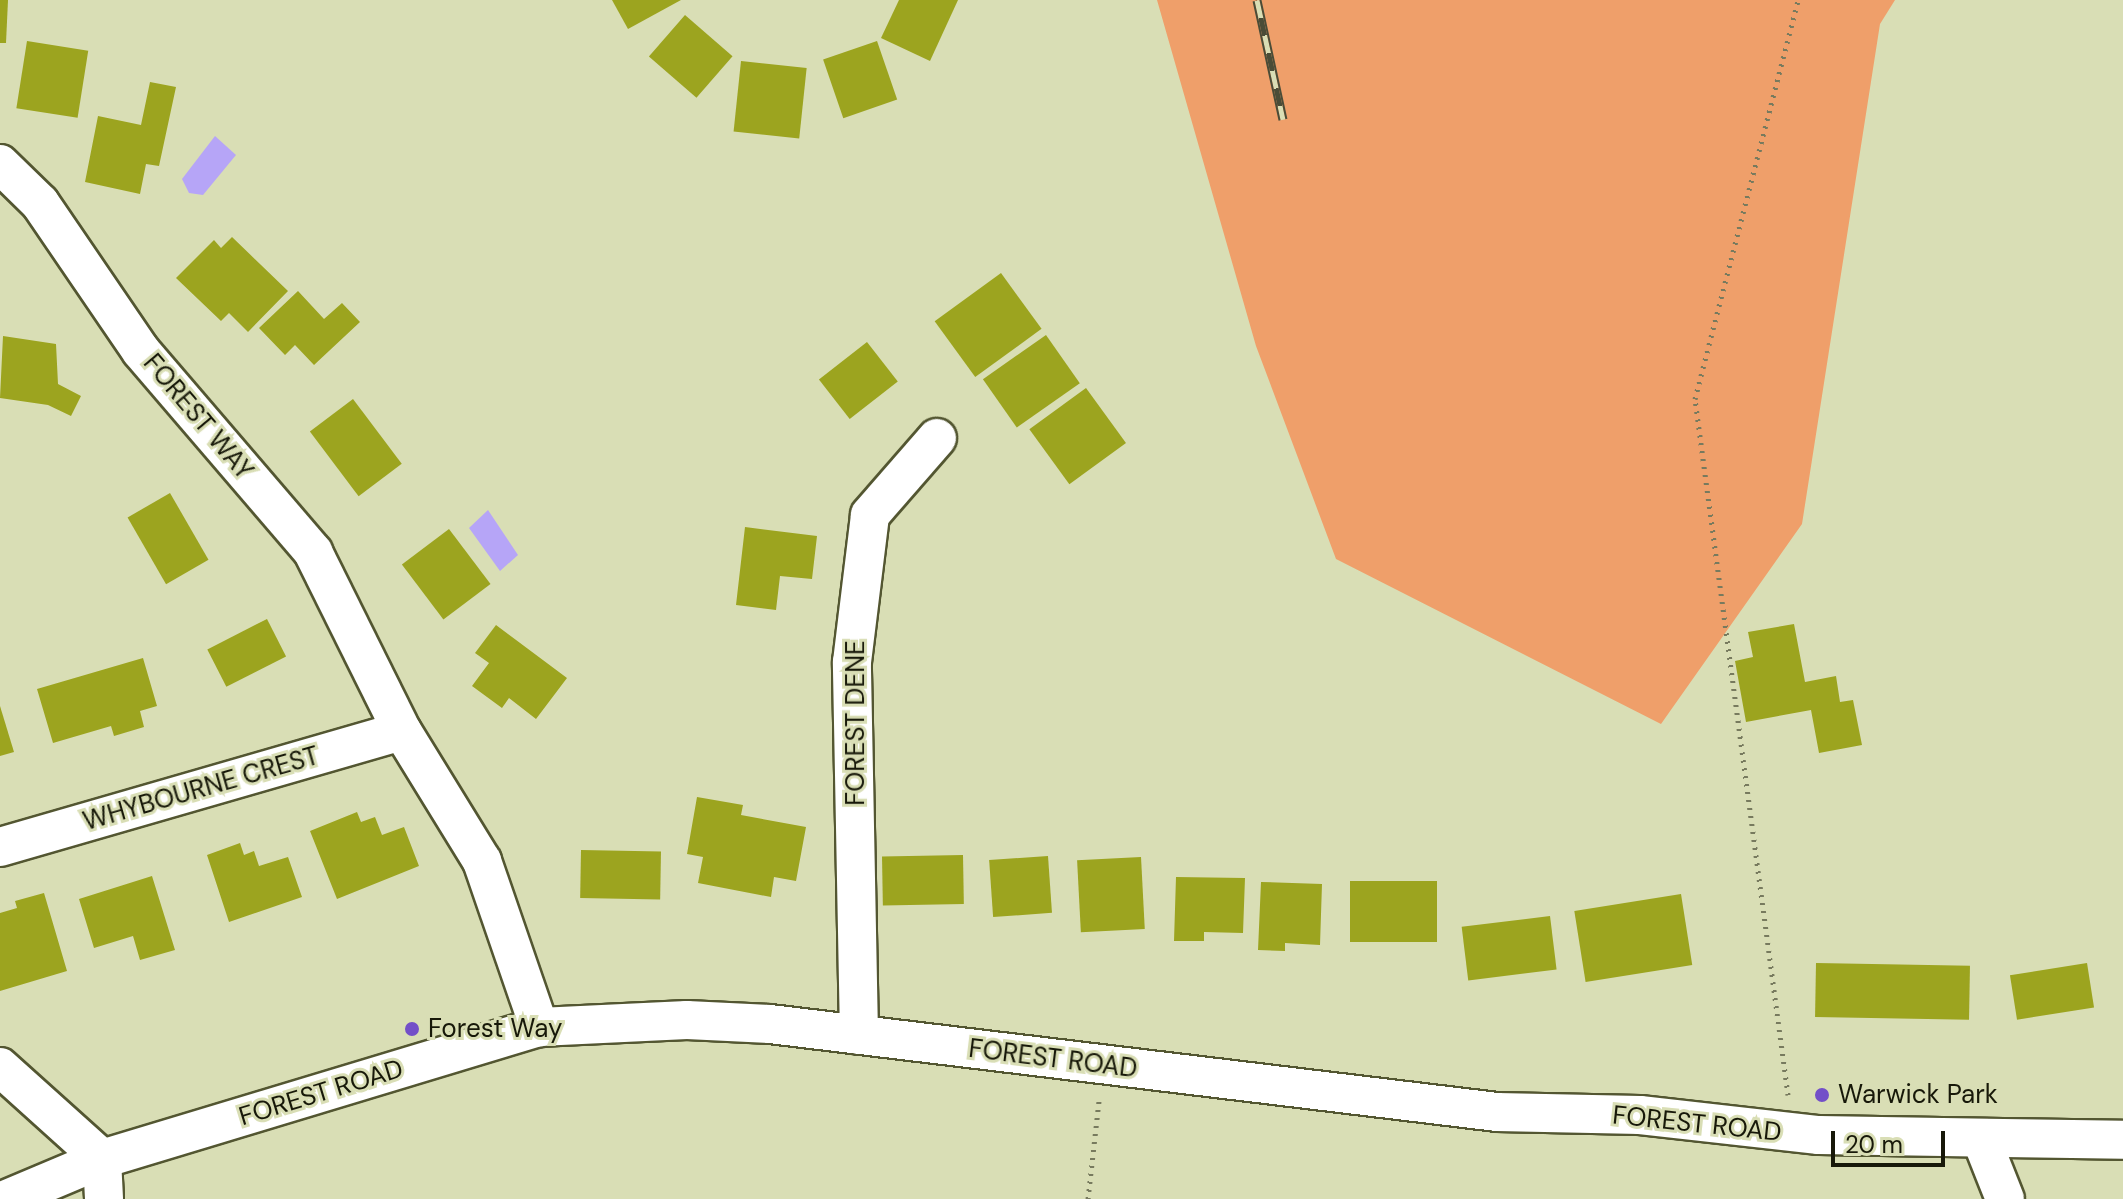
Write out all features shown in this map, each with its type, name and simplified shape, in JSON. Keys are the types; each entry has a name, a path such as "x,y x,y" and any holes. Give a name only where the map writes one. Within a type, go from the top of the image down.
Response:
{"street":[{"name":"FOREST WAY","path":"0,164 40,203 141,351 313,552 402,731 482,861 539,1027"},
{"name":"FOREST DENE","path":"859,1035 852,662 870,515 937,438"},
{"name":"WHYBOURNE CREST","path":"0,847 402,731"},
{"name":"FOREST ROAD","path":"7,1199 102,1159 539,1027 687,1020 859,1035 1376,1100 1497,1112 1640,1115 1789,1133 1982,1141 2123,1140"},
{"path":"0,1067 102,1159 104,1199"},
{"path":"1982,1141 2005,1199"}],"path":[{"path":"1789,1133 1756,837 1695,399 1798,0"},
{"path":"1088,1199 1103,1064"}],"shaded area":[{"path":"1157,0 1895,0 1880,24 1802,524 1661,724 1336,559 1256,346"},
{"path":"215,136 236,155 203,195 189,193 182,179"},
{"path":"488,510 518,555 500,571 469,528"}],"building":[{"path":"0,0 8,0 6,43 0,43"},
{"path":"612,0 681,0 628,29"},
{"path":"899,0 958,0 930,61 881,38"},
{"path":"685,15 733,56 696,98 649,57"},
{"path":"27,41 88,51 78,118 16,108"},
{"path":"877,41 897,100 843,118 823,60"},
{"path":"741,61 807,68 799,139 734,132"},
{"path":"150,82 176,87 159,166 146,164 140,194 85,182 98,116 141,125"},
{"path":"232,237 288,291 248,332 229,313 221,321 176,278 214,240 221,248"},
{"path":"1001,273 1042,329 975,377 935,321"},
{"path":"298,291 324,319 342,303 360,322 314,365 295,345 285,355 259,328"},
{"path":"1046,335 1080,383 1017,427 983,379"},
{"path":"3,336 56,344 58,384 81,396 71,416 48,405 0,398"},
{"path":"867,342 898,381 850,419 819,380"},
{"path":"1086,388 1126,443 1069,484 1029,429"},
{"path":"353,399 402,464 359,496 310,431"},
{"path":"170,493 208,560 166,584 128,518"},
{"path":"745,527 817,536 812,579 780,576 776,610 736,605"},
{"path":"449,529 491,584 443,620 402,565"},
{"path":"267,619 286,656 226,687 207,649"},
{"path":"1794,624 1805,682 1836,676 1840,702 1853,700 1862,745 1819,753 1811,710 1746,722 1735,661 1753,657 1748,632"},
{"path":"496,625 567,678 536,719 509,698 502,708 472,686 489,663 475,653"},
{"path":"143,658 157,706 140,711 144,727 114,736 111,726 53,743 37,689"},
{"path":"0,706 14,752 0,756"},
{"path":"697,797 743,805 741,815 806,827 796,881 774,877 771,897 698,883 703,857 687,854"},
{"path":"357,812 361,822 375,817 382,835 404,827 419,866 337,899 310,831"},
{"path":"240,843 244,855 254,851 259,866 288,857 302,897 229,922 207,855"},
{"path":"581,850 661,851 660,899 580,898"},
{"path":"963,855 964,904 883,905 882,856"},
{"path":"1048,856 1052,913 993,917 989,860"},
{"path":"1141,857 1145,929 1081,932 1077,860"},
{"path":"152,876 175,950 140,960 133,936 94,948 79,899"},
{"path":"1176,877 1245,878 1243,933 1204,932 1204,941 1174,941"},
{"path":"1350,881 1437,881 1437,942 1350,942"},
{"path":"1261,882 1322,884 1320,945 1285,943 1285,951 1258,950"},
{"path":"44,893 67,971 0,991 0,913 17,908 15,901"},
{"path":"1681,894 1692,965 1586,982 1574,911"},
{"path":"1550,916 1557,970 1468,980 1462,927"},
{"path":"1816,963 1970,966 1969,1020 1815,1017"},
{"path":"2087,963 2094,1007 2017,1020 2010,975"}],"railway":[{"path":"1257,0 1283,119"}],"place":[{"name":"Forest Way","path":"412,1029"},
{"name":"Warwick Park","path":"1822,1095"}]}
